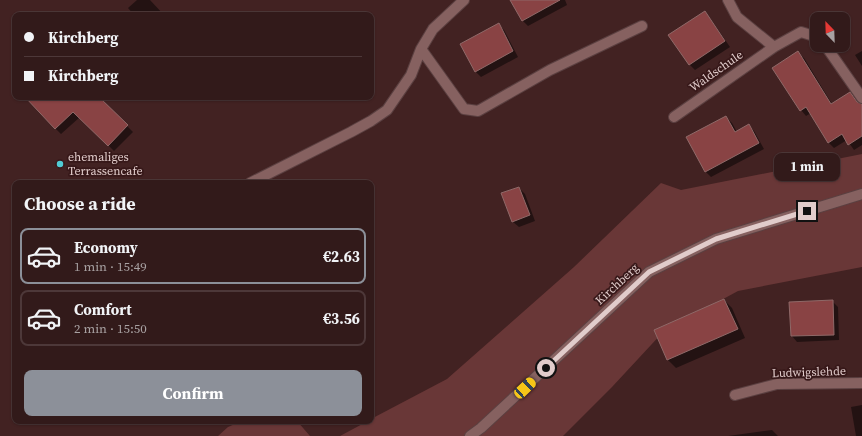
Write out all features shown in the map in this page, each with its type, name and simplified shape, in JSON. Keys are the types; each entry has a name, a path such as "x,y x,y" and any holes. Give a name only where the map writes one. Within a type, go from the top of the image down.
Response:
{"street":[{"path":"256,180 351,132 371,121 386,110 411,74 421,49 433,29 464,0"},
{"path":"728,0 737,17 774,46"},
{"path":"421,49 464,109 478,111 550,70 642,26"},
{"name":"Waldschule","path":"674,117 774,46 801,32 810,35"},
{"path":"831,52 862,98"},
{"name":"Kirchberg","path":"470,436 481,428 649,272 716,239 862,194"},
{"name":"Ludwigslehde","path":"735,395 777,384 862,383"}],"shaded area":[{"path":"862,154 862,267 738,291 664,331 612,387 563,436 340,436 362,424 374,424 374,417 447,379 574,267 661,183 681,190"},
{"path":"235,424 300,424 310,436 218,436 228,427"}],"building":[{"path":"510,0 560,0 522,21"},
{"path":"705,11 725,41 689,65 668,35"},
{"path":"499,23 513,51 475,72 460,44"},
{"path":"798,51 831,104 850,92 857,102 862,104 862,136 848,145 842,134 828,143 806,107 800,111 772,68"},
{"path":"28,100 102,100 128,125 108,146 73,112 55,129"},
{"path":"726,116 735,132 749,124 759,143 705,172 686,137"},
{"path":"519,187 530,215 512,222 501,193"},
{"path":"724,299 738,329 667,360 654,330"},
{"path":"833,300 834,335 791,336 789,302"}],"place":[{"name":"ehemaliges Terrassencafe","path":"60,164"}],"route":[{"path":"546,368 649,272 716,239 807,211"}]}
